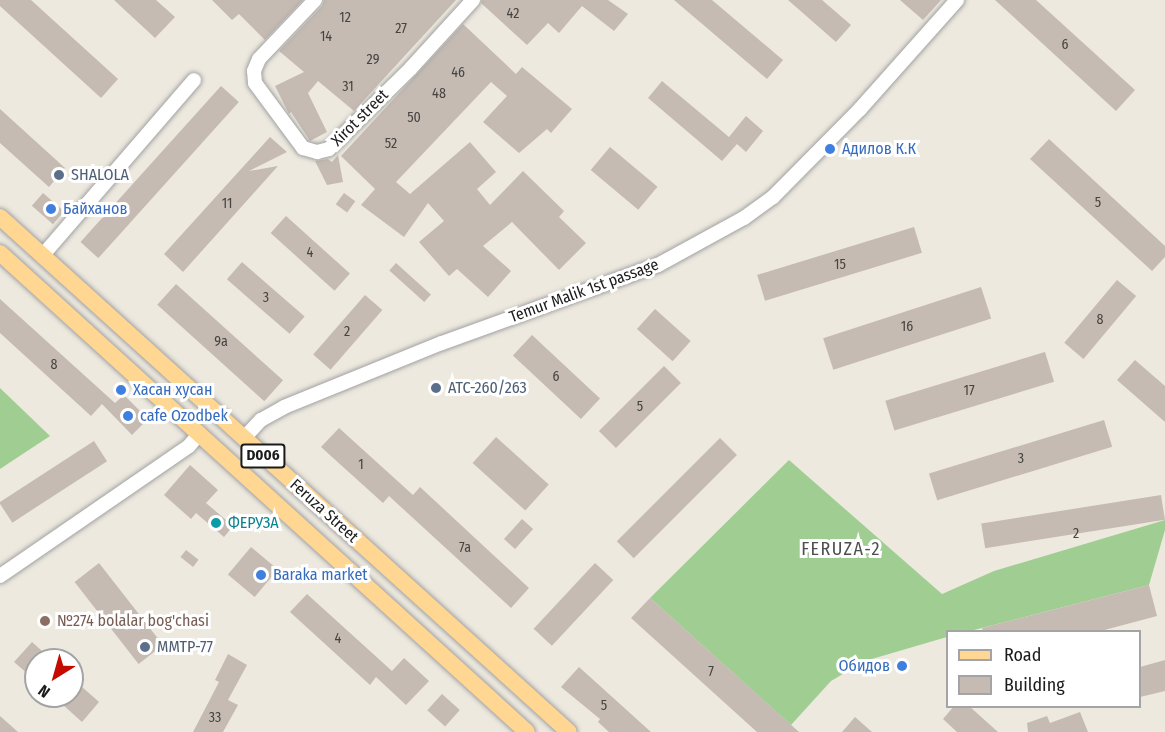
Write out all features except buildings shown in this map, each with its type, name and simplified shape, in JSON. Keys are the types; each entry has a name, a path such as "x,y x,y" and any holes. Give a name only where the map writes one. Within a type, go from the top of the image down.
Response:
{"main road":[{"name":"Feruza Street","path":"0,217 565,730"},
{"name":"Feruza Street","path":"0,253 527,732"}],"street":[{"name":"Xirot street","path":"315,0 260,59 254,71 255,83 303,148 317,152 328,149 411,68 473,0"},
{"name":"Temur Malik 1st passage","path":"244,438 261,420 284,407 442,343 658,265 744,218 773,196 854,115 957,0"},
{"path":"43,255 194,80"},
{"path":"0,576 189,446 199,434"}],"green space":[{"path":"0,388 50,436 0,469"},
{"path":"789,460 942,594 994,571 1165,520 1165,530 1149,585 974,630 946,630 946,637 865,661 831,681 791,725 650,598"}],"place":[{"name":"Адилов К.К","path":"830,149"},
{"name":"SHALOLA","path":"59,175"},
{"name":"Байханов","path":"51,209"},
{"name":"АТС-260/263","path":"436,388"},
{"name":"Хасан хусан","path":"121,390"},
{"name":"cafe Ozodbek","path":"128,416"},
{"name":"ФЕРУЗА","path":"216,523"},
{"name":"Baraka market","path":"261,575"},
{"name":"№274 bolalar bog'chasi","path":"45,621"},
{"name":"MMTP-77","path":"145,647"},
{"name":"Обидов","path":"902,666"}],"district":[{"name":"FERUZA-2","path":"841,549"}]}
